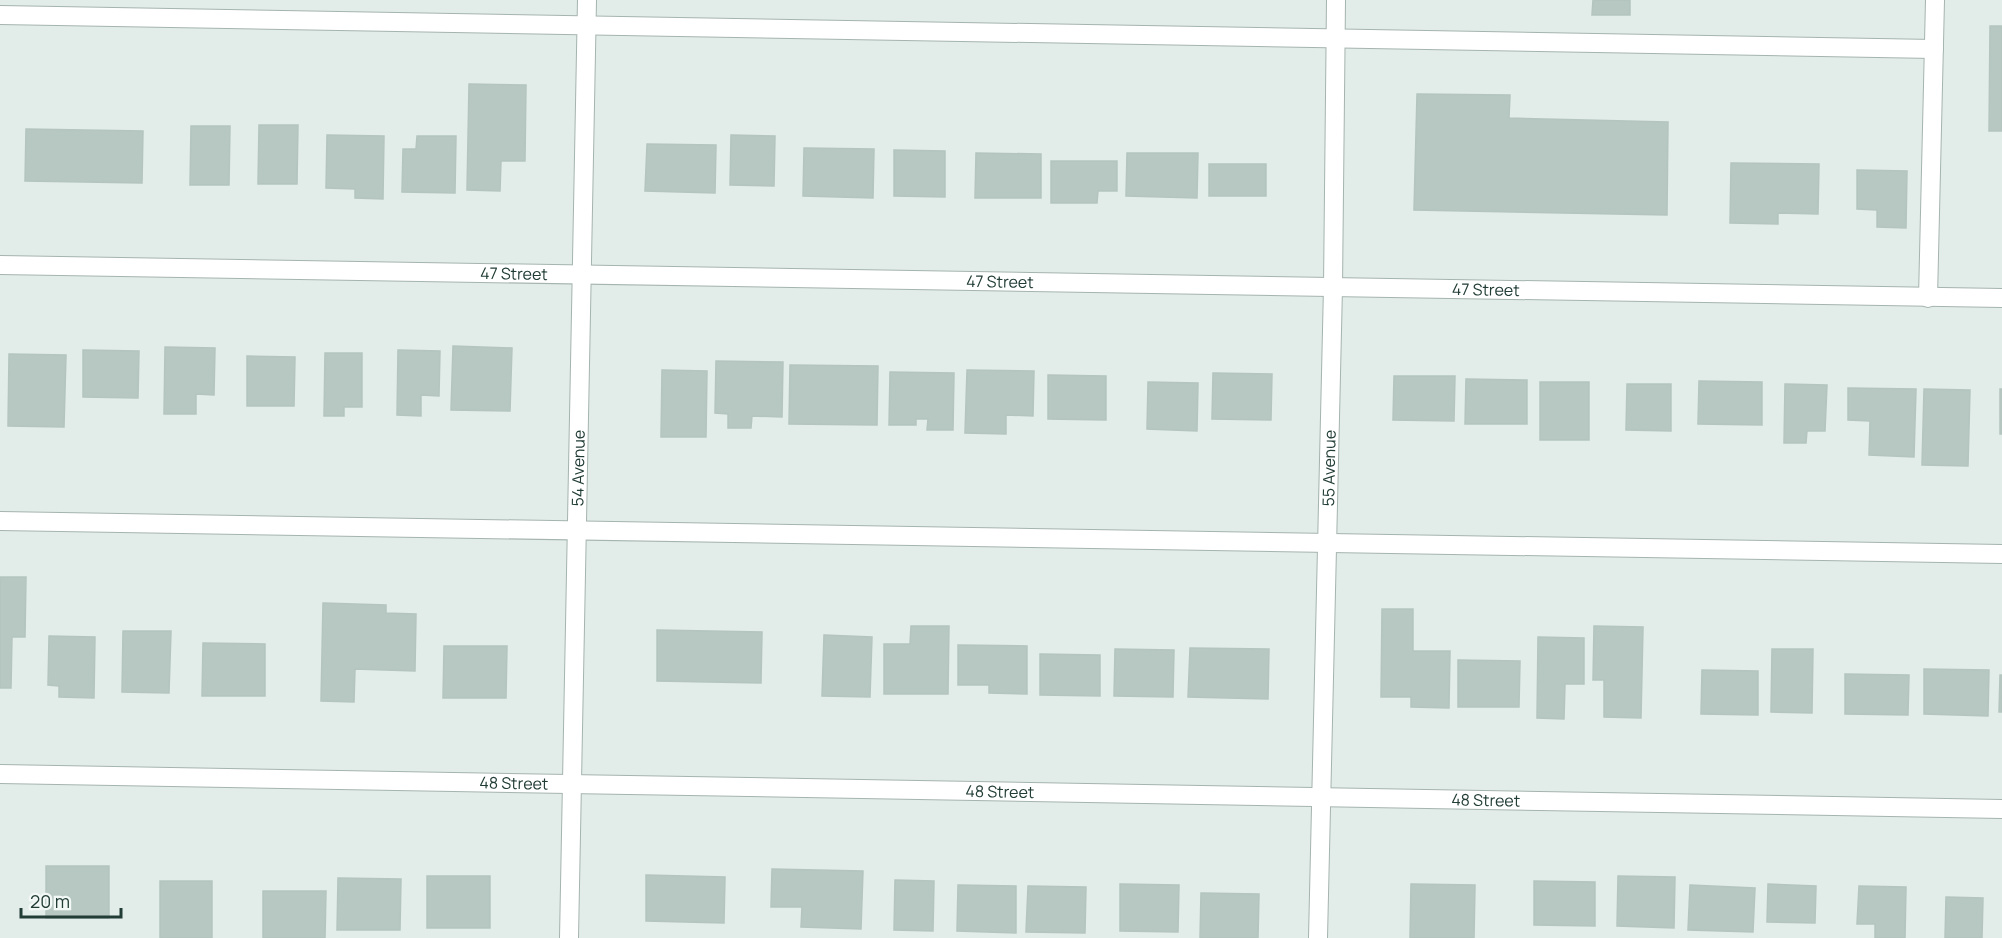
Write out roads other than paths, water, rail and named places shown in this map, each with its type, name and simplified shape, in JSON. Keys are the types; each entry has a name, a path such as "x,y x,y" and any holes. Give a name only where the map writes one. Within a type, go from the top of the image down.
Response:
{"street":[{"name":"54 Avenue","path":"569,938 587,0"},
{"name":"55 Avenue","path":"1318,938 1333,287 1336,0"},
{"path":"1928,298 1935,0"},
{"path":"0,15 1934,49"},
{"name":"47 Street","path":"0,265 2002,298"},
{"path":"0,521 2002,555"},
{"name":"48 Street","path":"0,774 2002,809"}]}
